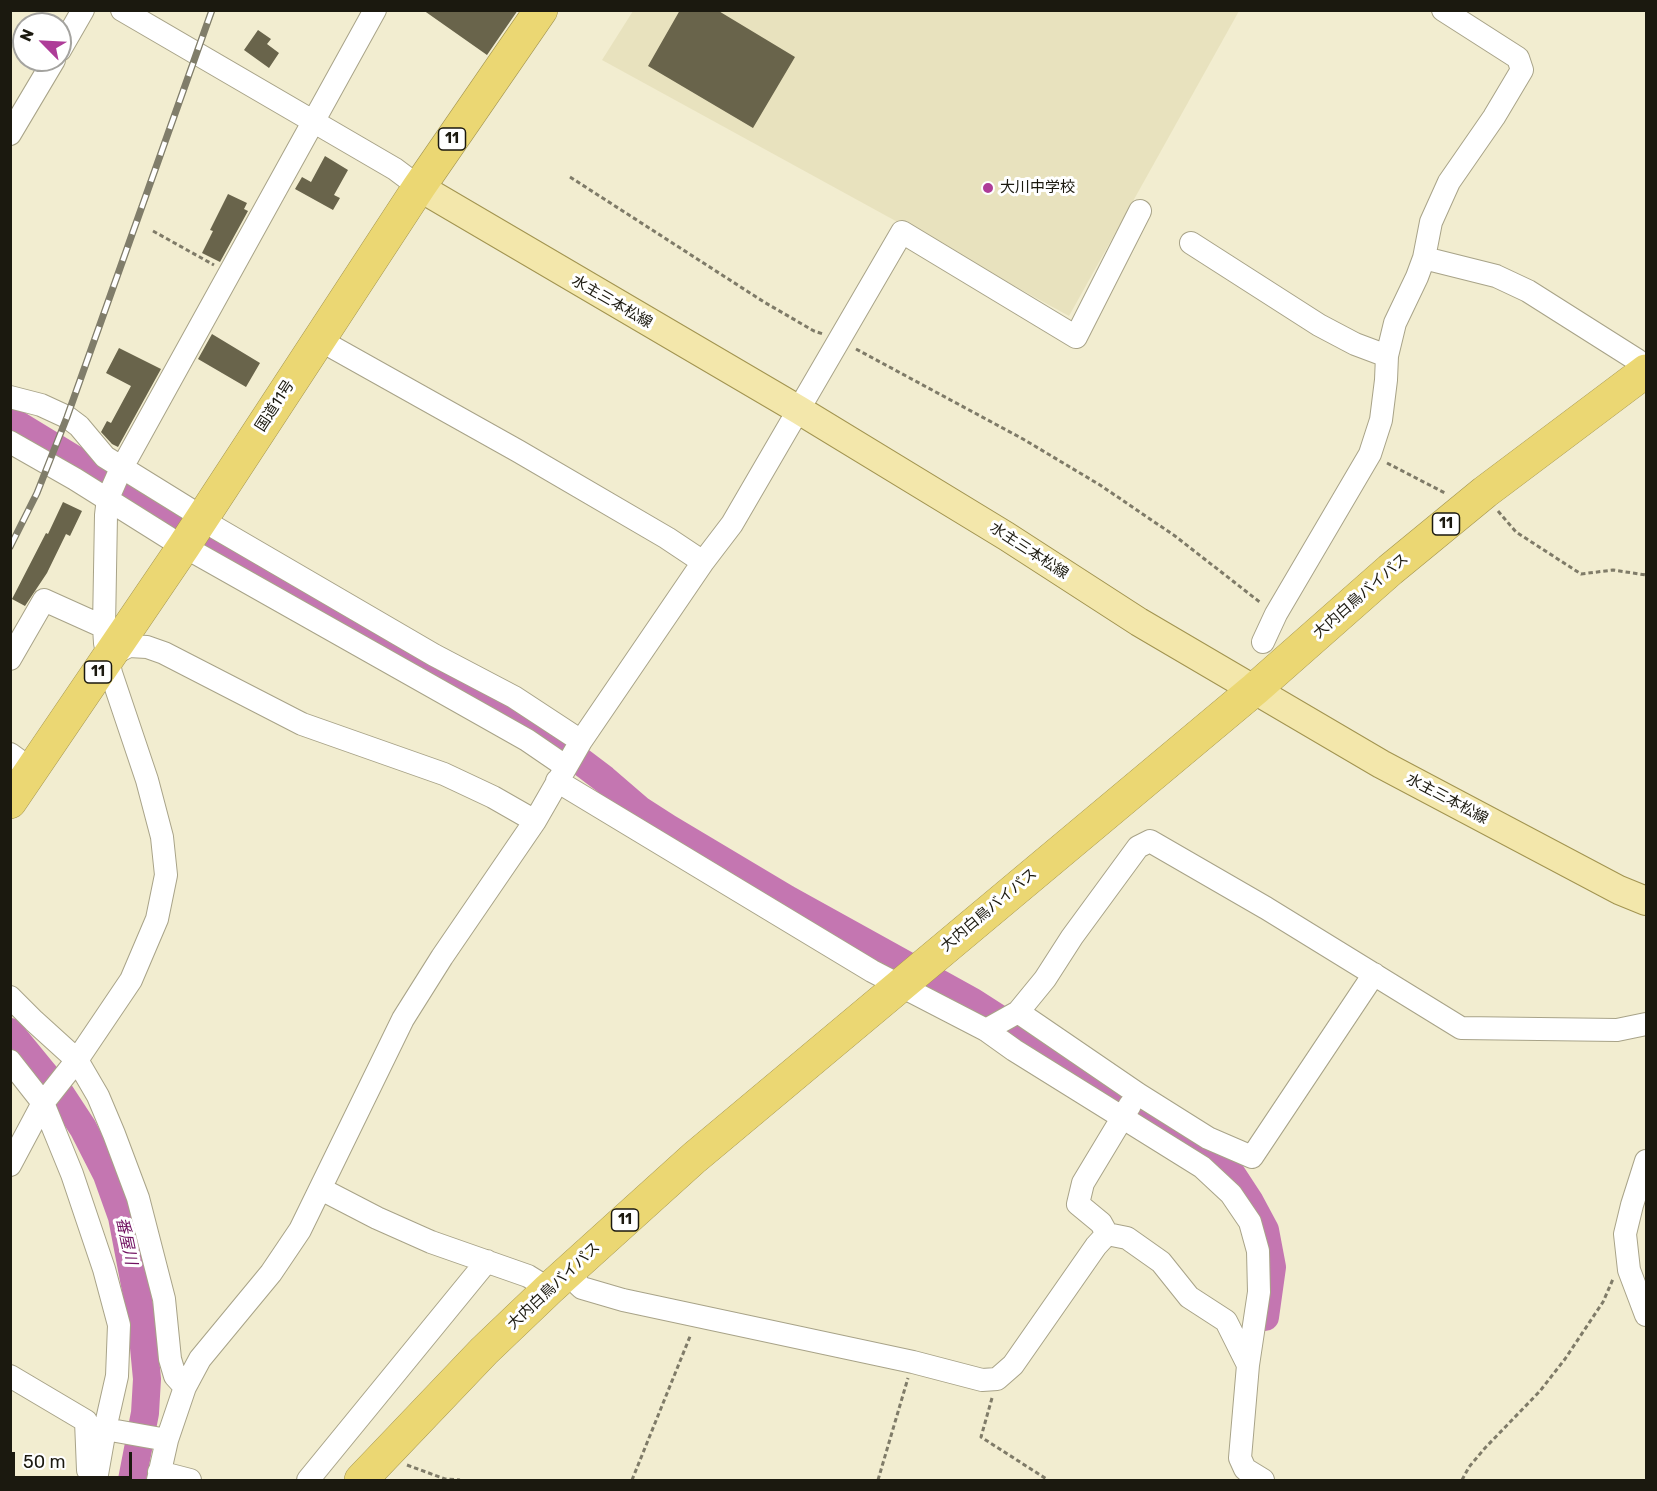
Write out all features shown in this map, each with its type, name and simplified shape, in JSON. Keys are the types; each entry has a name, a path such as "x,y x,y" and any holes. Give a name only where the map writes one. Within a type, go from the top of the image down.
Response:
{"highway":[{"name":"国道11号","path":"10,802 21,762 106,642 193,532 419,187 541,10"},
{"name":"大内白鳥バイパス","path":"361,1480 484,1351 557,1281 694,1158 1255,689 1390,570 1476,500 1646,371"}],"main road":[{"name":"水主三本松線","path":"419,187 799,410 1006,536 1139,622 1381,764 1619,890 1647,901"}],"street":[{"path":"72,29 83,10"},
{"path":"122,10 395,169 419,187"},
{"path":"10,1165 46,1100 75,1063 131,980 157,919 166,875 162,837 147,780 111,673 106,642 108,499 121,471 375,10"},
{"path":"1263,642 1276,614 1370,454 1381,420 1387,356 1395,323 1424,258 1431,222 1449,182 1494,117 1522,70 1518,58 1443,10"},
{"path":"10,134 47,72"},
{"path":"190,1480 158,1476 161,1439 200,1359 271,1273 300,1230 403,1019 442,957 535,821 570,759 703,562 732,524 902,232 1077,337 1140,211"},
{"path":"1191,243 1319,325 1354,344 1387,356"},
{"path":"1424,258 1496,276 1528,291 1637,360 1646,371"},
{"path":"318,339 518,451 667,538 703,562"},
{"path":"10,397 41,405 68,417 79,426 105,457 193,532 526,740 570,759 872,971 911,975 990,1028 1014,1050 1130,1105 1252,1157 1374,974"},
{"path":"10,442 108,499 193,532 249,548 424,649 514,697 570,759"},
{"path":"10,659 44,600 106,642 147,647 164,653 302,724 444,774 494,797 535,821"},
{"path":"990,1028 1016,1013 1045,979 1072,937 1138,847 1150,841 1266,908 1461,1028 1617,1030 1647,1024"},
{"path":"10,997 75,1063 98,1096 138,1198 164,1299 170,1359 175,1376 185,1387"},
{"path":"1016,1013 1130,1105 1202,1167 1232,1194 1250,1222 1258,1251 1259,1292 1248,1365 1240,1458 1257,1476"},
{"path":"10,1061 46,1100 104,1269 119,1325 117,1376 96,1479"},
{"path":"1107,1234 1101,1222 1078,1204 1083,1183 1130,1105"},
{"path":"1647,1161 1625,1234 1629,1270 1647,1316"},
{"path":"321,1189 377,1218 431,1242 528,1276 582,1287 623,1300 913,1362 982,1380 997,1379 1013,1365 1096,1246 1107,1234"},
{"path":"1107,1234 1126,1238 1161,1262 1189,1297 1226,1321 1248,1365"},
{"path":"308,1480 487,1261"},
{"path":"10,1376 86,1421 87,1470 96,1479"},
{"path":"108,1429 161,1439"}],"path":[{"path":"570,177 764,302 814,331 839,339 1023,439 1100,485 1175,536 1276,614"},
{"path":"153,231 222,269"},
{"path":"1370,454 1430,484 1476,500 1516,532 1581,574 1613,570 1647,575"},
{"path":"1462,1480 1469,1467 1485,1448 1540,1391 1565,1359 1603,1302 1613,1281 1613,1273"},
{"path":"632,1480 699,1316"},
{"path":"878,1480 913,1362"},
{"path":"997,1379 981,1437 1048,1480"},
{"path":"390,1449 407,1465 445,1479 460,1480"}],"shaded area":[{"name":"大川中学校","path":"633,11 1239,11 1069,316 602,60"}],"building":[{"path":"423,10 518,10 487,55"},
{"path":"680,10 717,10 795,57 753,128 648,66"},
{"path":"258,30 271,39 267,44 279,53 269,68 244,50"},
{"path":"325,156 348,170 334,195 340,198 333,210 295,189 302,177 311,182"},
{"path":"228,194 247,203 244,209 248,211 220,262 202,253 213,231 210,230"},
{"path":"212,334 260,363 246,387 198,359"},
{"path":"119,348 161,369 118,447 101,432 107,421 111,423 131,386 106,373"},
{"path":"63,502 82,511 70,536 66,534 47,573 25,606 12,599"}],"waterway":[{"path":"10,420 215,545 559,745 640,810 668,828 787,899 973,1002 1202,1149 1231,1173 1265,1230 1272,1267 1265,1317"},
{"name":"番屋川","path":"10,1032 60,1093 83,1128 107,1175 122,1217 141,1316 147,1379 145,1413 132,1480"}],"railway":[{"path":"10,547 37,493 67,417 212,10"}],"place":[{"name":"大川中学校","path":"988,188"}]}
